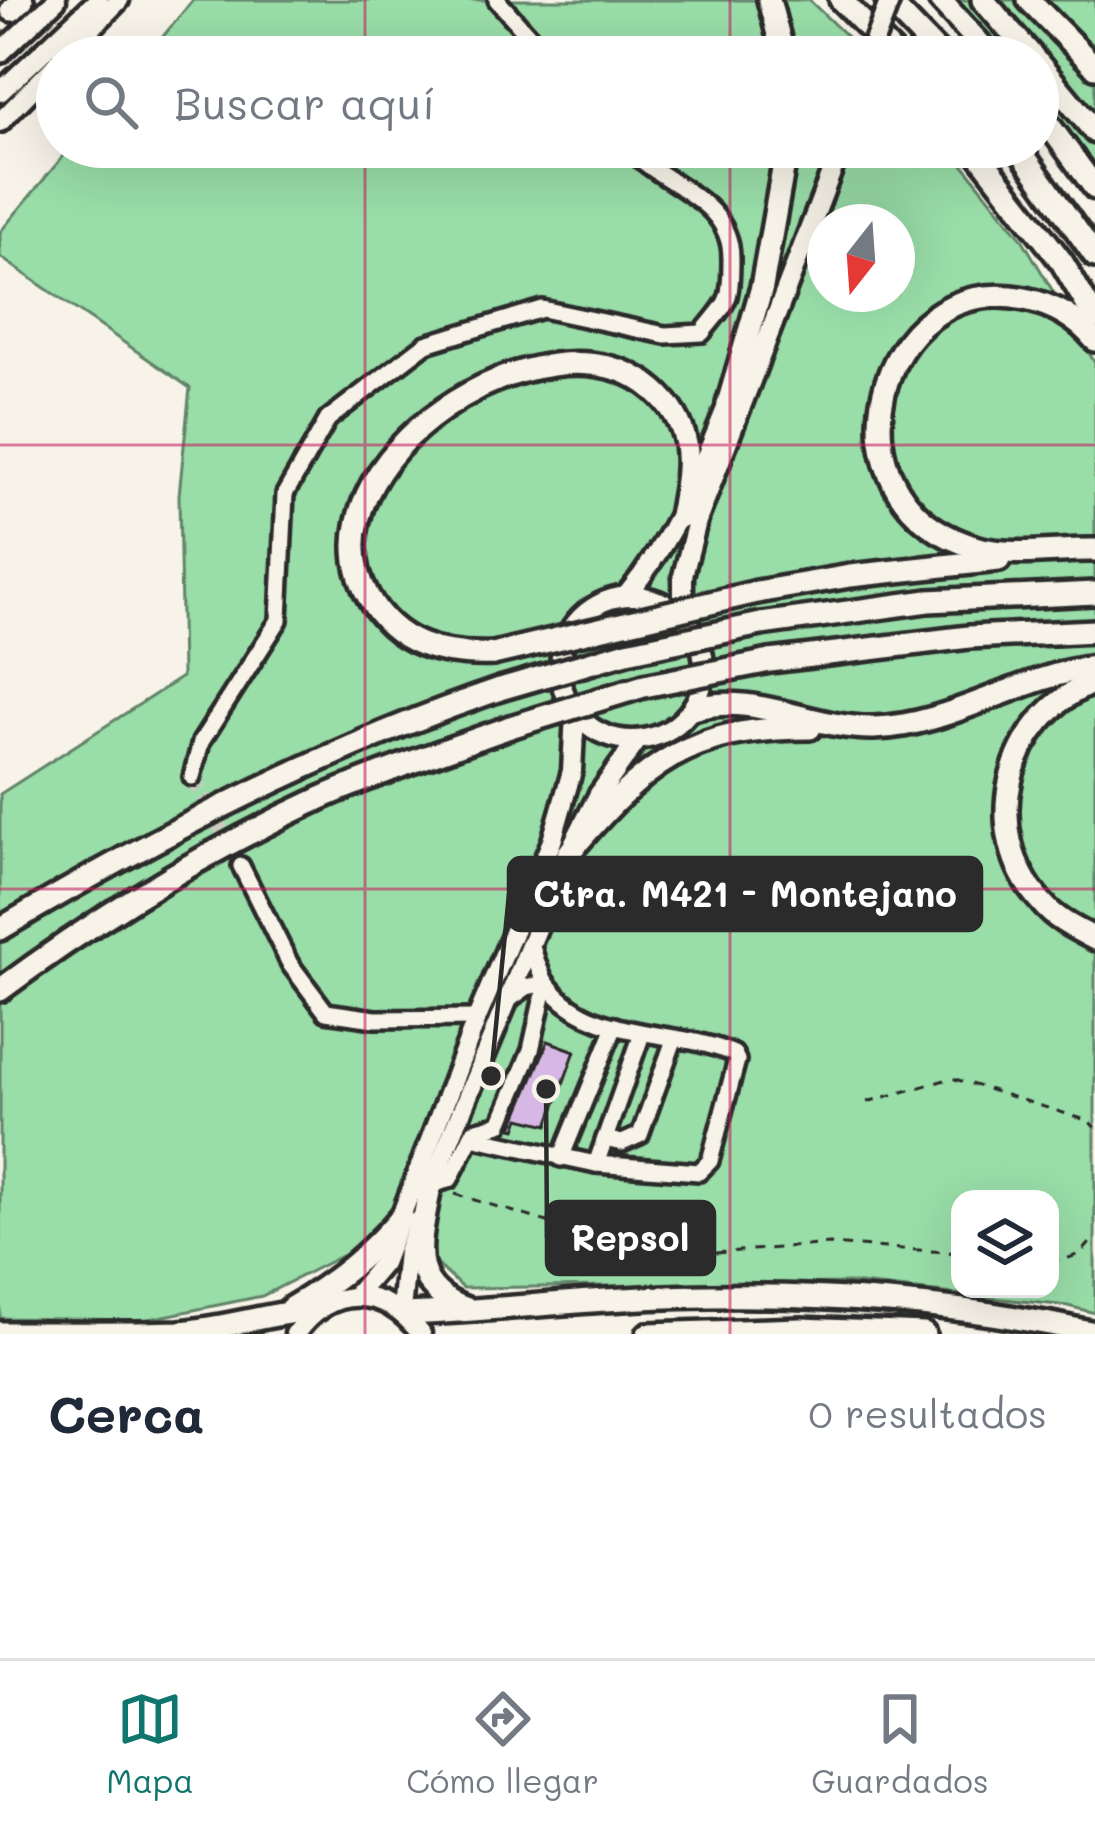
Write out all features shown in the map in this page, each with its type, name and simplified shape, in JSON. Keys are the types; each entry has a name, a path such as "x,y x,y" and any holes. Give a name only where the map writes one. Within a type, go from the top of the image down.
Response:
{"highway":[{"path":"769,0 778,36"},
{"path":"842,0 877,36"},
{"path":"892,0 924,36"},
{"path":"940,0 973,36"},
{"path":"983,0 1014,36"},
{"path":"1029,0 1095,65"},
{"path":"1059,89 1095,133"},
{"path":"1059,139 1095,188"},
{"path":"728,404 762,287 784,168"},
{"path":"989,168 1061,262 1095,318"},
{"path":"1033,168 1095,256"},
{"path":"1095,340 1074,319 1036,302 993,297 954,306 911,338 897,357 880,400 880,440 896,491 912,511 957,540 1002,551 1095,552"},
{"path":"680,517 688,469 686,443 669,407 634,373 595,362 527,369 474,390 431,416 393,456 367,498 356,556 362,586 391,626 422,646 461,655 493,654 757,592 976,561 1095,552"},
{"path":"0,928 231,801 413,719 500,689 627,652 761,624 928,601 1095,593"},
{"path":"0,990 130,900 236,841 324,797 510,727 644,686 770,661 969,637 1095,632"},
{"path":"568,854 634,782 662,760 709,737 761,728 871,728 924,720 1028,682 1095,668"},
{"path":"1095,682 1049,710 1032,730 1011,770 1004,815 1013,858 1040,902 1058,919 1095,939"},
{"path":"693,709 737,702 813,721 871,728"},
{"path":"430,1186 420,1269 431,1288 473,1312"},
{"path":"284,1312 340,1279 401,1217"},
{"path":"403,1312 473,1312 625,1299 801,1297 914,1302 1022,1317 1095,1334"},
{"path":"0,1333 173,1332 236,1326 284,1312 318,1309"},
{"path":"648,1334 801,1330 924,1334"}],"main road":[{"path":"0,53 56,0"},
{"path":"60,36 98,0"},
{"path":"84,36 119,0"},
{"path":"879,36 892,0"},
{"path":"0,92 36,58"},
{"path":"0,122 36,85"},
{"path":"626,596 680,517 823,168"},
{"path":"683,615 683,576 697,521 833,168"},
{"path":"626,596 664,604 683,615 704,659 703,685 693,709 668,731 637,741 596,732 575,713 565,696 560,669 565,642 583,613 608,598 626,596"},
{"path":"355,1296 383,1263 565,801 575,713"},
{"path":"403,1312 407,1252 530,941 598,794 637,741"},
{"path":"296,1334 318,1309 355,1296 381,1300 403,1312 421,1334"}],"lane":[{"path":"497,0 529,36"},
{"path":"192,777 201,742 279,620 285,494 328,419 427,344 542,309 665,335 702,333 731,296 731,235 705,203 651,168"},
{"path":"241,866 290,964 326,1012 375,1019 477,1018"},
{"path":"472,1137 596,1164 699,1172 707,1167 737,1060 725,1050 642,1034 571,1007 546,983 530,941"},
{"path":"505,1003 527,987 546,983"},
{"path":"430,1186 450,1179 474,1131 500,1124 531,1050 546,983"},
{"path":"560,1158 615,1026"},
{"path":"596,1164 642,1034"},
{"path":"604,1139 632,1142 640,1135 674,1040"}],"path":[{"path":"867,1102 952,1078 1089,1120 1095,1129"},
{"path":"430,1186 664,1257 830,1244 951,1252"},
{"path":"1059,1260 1084,1251 1095,1237"}],"green space":[{"path":"193,0 809,0 846,36 163,36"},
{"path":"953,0 1095,0 1095,180 1059,128 1059,36 985,36"},
{"path":"53,168 966,168 1021,237 1095,363 1095,1313 993,1298 1059,1298 1059,1190 951,1190 951,1294 851,1283 463,1288 437,1265 341,1256 262,1296 145,1320 0,1318 0,794 182,677 179,495 190,388 0,257 0,232"}],"building":[{"path":"548,1041 575,1051 548,1125 520,1118 516,1129 512,1128"}],"tunnel":[{"path":"192,777 241,866"}],"place":[{"name":"Ctra. M421 - Montejano","path":"491,1076"},
{"name":"Repsol","path":"546,1089"}]}
